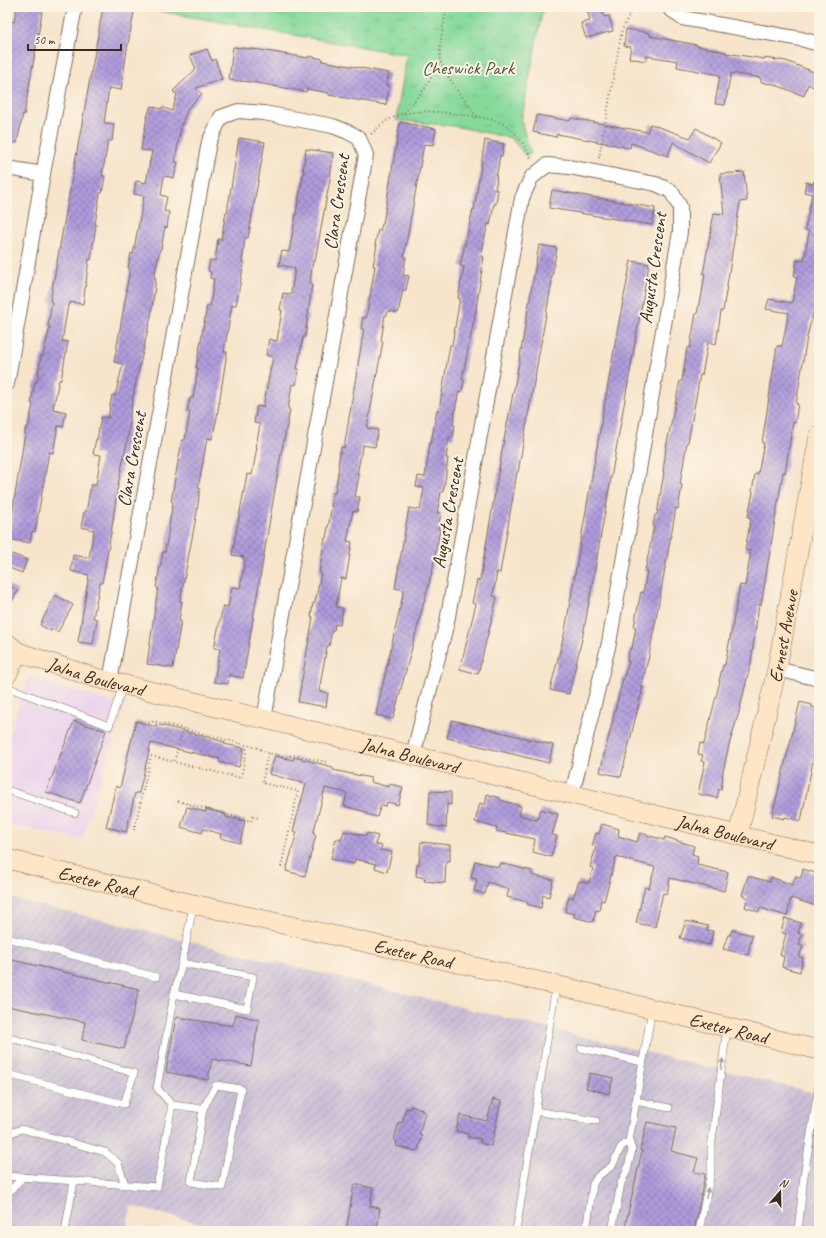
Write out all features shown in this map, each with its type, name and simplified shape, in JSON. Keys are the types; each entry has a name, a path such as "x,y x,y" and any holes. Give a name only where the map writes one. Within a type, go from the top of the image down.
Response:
{"street":[{"path":"7,384 9,360 75,7"},
{"path":"668,7 682,18 801,39 819,44"},
{"name":"Clara Crescent","path":"117,683 209,142 221,118 238,111 264,113 333,126 359,138 366,155 264,719"},
{"name":"Augusta Crescent","path":"412,755 447,622 522,198 531,178 547,165 569,167 656,184 672,191 680,207 680,232 609,643 572,794"},
{"path":"7,168 43,174"},
{"name":"Ernest Avenue","path":"738,835 812,510 819,436"},
{"path":"7,675 13,647"},
{"name":"Jalna Boulevard","path":"13,647 93,677 819,855"},
{"path":"777,669 819,679"},
{"name":"Exeter Road","path":"7,859 193,904 556,985 819,1050"}],"lane":[{"path":"7,687 108,726 117,683"},
{"path":"7,790 75,813"},
{"path":"193,904 182,963 174,994 157,1088 172,1105 203,1109"},
{"path":"7,938 156,977"},
{"path":"174,994 247,1009 253,977 182,963"},
{"path":"516,1231 556,985"},
{"path":"612,1231 621,1184 627,1172 632,1150 629,1141 652,1009"},
{"path":"699,1231 711,1172 711,1148 728,1028"},
{"path":"7,1037 134,1073 124,1104 7,1074"},
{"path":"580,1048 642,1062"},
{"path":"216,1085 241,1089 222,1187 190,1182 203,1109 216,1085"},
{"path":"798,1231 804,1176 816,1118 819,1085"},
{"path":"636,1101 669,1108"},
{"path":"7,1176 158,1187 172,1105"},
{"path":"535,1111 596,1121"},
{"path":"7,1134 22,1129 105,1152 118,1164 126,1185"},
{"path":"586,1231 593,1184 598,1176 612,1166 621,1147 629,1141"},
{"path":"7,1194 23,1177"},
{"path":"65,1231 74,1181"}],"path":[{"path":"361,143 386,121 403,113 426,87 440,60 447,7"},
{"path":"599,158 622,30 633,7"},
{"path":"440,60 452,82 477,117"},
{"path":"403,113 449,112 492,118 508,127 518,136 531,158"},
{"path":"141,720 151,722 154,721 268,753 288,757 294,755 326,762"},
{"path":"174,762 183,729"},
{"path":"134,830 151,756 240,778 247,746"},
{"path":"268,753 262,783 298,792 281,867"},
{"path":"178,801 251,821 253,817 260,818"}],"shaded area":[{"path":"28,677 124,705 82,840 7,824 7,742"},
{"path":"7,897 819,1094 819,1231 230,1231 131,1206 126,1231 7,1231"}],"green space":[{"name":"Cheswick Park","path":"158,7 543,7 521,121 531,154 527,157 511,138 454,126 396,120 407,55 158,11"}],"building":[{"path":"17,7 43,7 24,115 23,114 17,143 7,141 7,26 8,21 14,22"},
{"path":"103,7 135,7 121,90 109,88 104,123 114,124 112,141 108,141 102,176 105,176 102,193 100,193 91,260 89,259 83,304 70,302 70,305 68,305 62,341 68,342 61,380 59,380 53,409 66,412 63,427 58,426 53,453 49,452 35,532 32,531 30,543 8,539 26,427 28,428 33,404 31,403 35,382 37,382 41,356 43,356 50,327 48,326 52,302 50,301"},
{"path":"601,7 604,17 609,16 613,31 586,38 581,23 590,21 587,10"},
{"path":"626,29 650,33 650,36 697,45 726,53 786,61 819,74 819,90 808,84 804,96 771,83 761,82 761,78 731,73 725,105 715,104 720,75 677,67 678,61 647,56 646,61 629,58 631,47 624,46"},
{"path":"233,47 308,58 309,56 323,59 322,61 389,73 386,85 389,86 386,105 329,95 329,93 307,89 306,92 252,82 229,80"},
{"path":"207,49 212,61 215,59 222,79 196,88 202,94 188,108 181,126 175,162 178,162 174,178 164,176 161,195 167,197 164,211 169,212 167,228 165,227 154,278 156,278 151,316 134,391 128,437 118,485 102,583 100,583 93,618 97,619 93,644 78,642 89,575 71,571 73,555 89,558 94,530 81,527 84,512 86,512 91,485 96,485 101,455 93,454 101,417 108,418 112,395 115,396 123,364 114,362 127,290 130,269 128,268 131,253 133,254 144,196 134,194 136,181 146,183 152,151 141,150 147,117 151,106 161,109 162,107 172,111 177,95 173,91 196,69 190,55"},
{"path":"537,115 570,121 571,118 647,132 650,124 690,138 696,128 721,143 709,163 673,142 668,156 631,143 630,148 557,134 556,137 533,132"},
{"path":"400,122 436,129 433,145 424,144 404,256 406,257 403,275 409,276 406,290 403,290 398,313 388,311 387,315 385,315 381,341 383,341 367,428 378,430 375,447 363,445 362,448 355,497 360,497 357,512 353,511 347,541 352,542 346,579 341,578 336,607 343,608 340,625 335,624 334,630 332,630 329,646 327,646 319,691 328,693 326,707 298,702 313,617 311,617 313,603 315,603 321,573 319,572 332,506 333,493 335,493 341,447 344,448 364,329 361,329 363,317 366,318 370,296 375,266 373,266 377,245 375,245 378,230 380,231 383,224"},
{"path":"239,138 265,142 248,238 245,238 242,262 244,263 236,305 232,305 224,352 227,352 217,417 212,439 207,438 198,488 200,488 197,512 180,601 182,601 179,621 181,621 173,668 147,664 158,588 156,587 163,552 165,552 173,502 171,501 182,440 185,440 190,412 187,412 190,398 193,398 198,368 196,368 207,306 210,306 214,279 210,278 211,272 208,271 210,260 215,261 218,239 221,240 226,212 227,213"},
{"path":"485,140 504,144 496,178 495,190 498,190 496,204 494,204 490,225 488,224 485,236 481,257 484,257 475,315 462,379 464,380 462,392 459,391 456,405 453,438 449,437 445,481 443,492 441,492 437,513 441,513 438,529 440,529 432,572 393,719 376,715 404,590 395,588 409,508 420,510 424,488 416,487 418,476 425,477 430,443 437,410 439,410 450,345 452,345 460,298 458,298 464,267 460,266 473,209 474,210"},
{"path":"306,149 333,153 330,179 315,261 313,261 310,283 312,284 305,337 303,337 297,369 299,369 296,385 292,384 288,409 290,410 281,454 243,678 229,675 228,684 214,682 220,649 214,648 223,606 228,607 232,587 240,588 245,560 243,559 244,557 232,555 247,474 252,475 257,447 260,424 254,423 257,406 263,407 273,357 266,355 269,339 277,341 283,293 291,294 295,268 279,265 282,251 289,252 304,170"},
{"path":"744,172 747,201 740,202 723,311 721,311 716,344 708,342 702,375 700,375 680,484 682,485 678,509 676,508 649,656 641,687 643,687 621,777 600,772 622,682 629,662 627,661 630,648 632,649 636,627 634,627 636,616 641,592 643,593 647,571 645,571 653,526 655,515 657,515 664,472 666,448 680,381 682,381 687,348 690,348 696,313 697,314 700,298 701,299 705,274 703,274 714,213 724,214 720,174"},
{"path":"814,181 819,182 819,272 815,292 817,293 815,309 807,337 796,404 798,404 795,423 793,422 785,473 783,472 761,605 759,604 751,662 739,712 729,745 722,776 721,790 719,789 717,798 698,794 705,762 701,761 703,755 698,754 700,743 704,744 723,665 725,665 740,585 745,586 751,551 745,550 751,518 748,517 752,492 755,474 758,474 764,443 762,443 777,346 782,346 789,313 766,309 769,299 792,303 797,277 794,276 797,260 804,261 809,231 805,230 812,194 804,192 806,182 813,184"},
{"path":"552,190 655,208 652,225 549,208"},
{"path":"539,245 557,248 500,573 497,572 493,596 497,597 478,674 460,669 476,604 472,603 477,580 480,581"},
{"path":"631,261 649,264 584,630 569,694 550,690 565,631 618,327"},
{"path":"7,552 27,560 22,573 7,567"},
{"path":"7,584 18,591 7,609"},
{"path":"55,595 73,605 58,632 52,629 51,631 40,625"},
{"path":"800,702 812,705 812,707 819,709 819,741 815,757 814,756 801,821 785,817 784,819 772,816"},
{"path":"452,720 553,745 549,763 447,738"},
{"path":"74,721 106,731 80,803 46,792"},
{"path":"136,721 156,727 156,724 176,729 225,742 224,744 244,748 239,767 219,762 220,759 151,743 139,793 135,793 126,832 106,827 116,786 120,788"},
{"path":"275,756 293,760 294,757 333,767 333,770 371,778 370,782 389,787 389,784 403,787 398,805 387,802 386,806 381,805 377,817 366,814 366,812 344,806 347,793 325,788 313,834 316,835 305,876 286,871 297,832 293,831 306,784 269,774"},
{"path":"430,791 451,792 451,805 447,804 446,828 428,825"},
{"path":"487,794 500,798 500,800 521,806 519,815 537,820 541,809 558,814 552,835 557,836 551,857 533,852 535,839 496,831 497,828 475,822 480,803 485,805"},
{"path":"187,807 206,812 206,809 226,814 226,817 245,821 240,843 220,838 221,834 204,829 202,833 181,827"},
{"path":"602,824 619,829 618,836 637,842 640,833 664,840 665,837 694,846 692,854 698,856 697,865 728,872 724,891 670,878 667,894 663,893 655,927 636,923 645,887 649,888 655,867 616,857 604,901 601,900 599,911 596,910 593,922 574,917 575,914 565,912 569,897 573,898 579,881 589,883 593,868 590,867 596,847 592,846 596,833 599,834"},
{"path":"344,831 366,836 367,833 378,836 375,844 382,846 380,850 392,852 387,872 375,868 376,864 355,859 354,864 331,859 336,839 341,840"},
{"path":"421,842 450,845 450,861 446,861 445,883 424,881 425,878 416,876 417,864 419,864"},
{"path":"475,861 498,867 500,863 532,871 532,875 553,880 549,897 543,895 541,908 527,904 528,902 507,897 509,889 488,882 485,894 474,891 477,879 471,878"},
{"path":"803,869 819,874 819,907 791,898 787,916 760,908 759,912 745,907 748,898 742,895 748,876 770,882 771,877 792,885 796,876 801,878"},
{"path":"785,918 801,923 798,933 802,935 799,945 803,946 799,957 803,958 800,972 782,967 784,957 780,955 786,934 781,932"},
{"path":"686,921 708,926 707,930 713,931 710,945 680,938"},
{"path":"732,930 752,935 748,955 723,949 728,935 730,935"},
{"path":"12,960 139,989 124,1049 82,1040 85,1022 7,1006 7,982"},
{"path":"236,1014 259,1020 251,1066 212,1059 208,1080 166,1072 176,1017 233,1026"},
{"path":"590,1073 613,1078 609,1094 586,1088"},
{"path":"493,1099 501,1101 491,1146 480,1143 481,1139 468,1137 469,1134 456,1131 460,1115 487,1121"},
{"path":"411,1106 422,1109 421,1111 425,1112 419,1135 422,1136 418,1150 416,1151 396,1146 397,1141 394,1140 399,1122 402,1123 406,1108 410,1109"},
{"path":"647,1122 676,1128 671,1151 698,1158 694,1172 705,1174 694,1231 624,1231"},
{"path":"354,1184 373,1188 370,1206 380,1208 377,1231 346,1231"}]}
